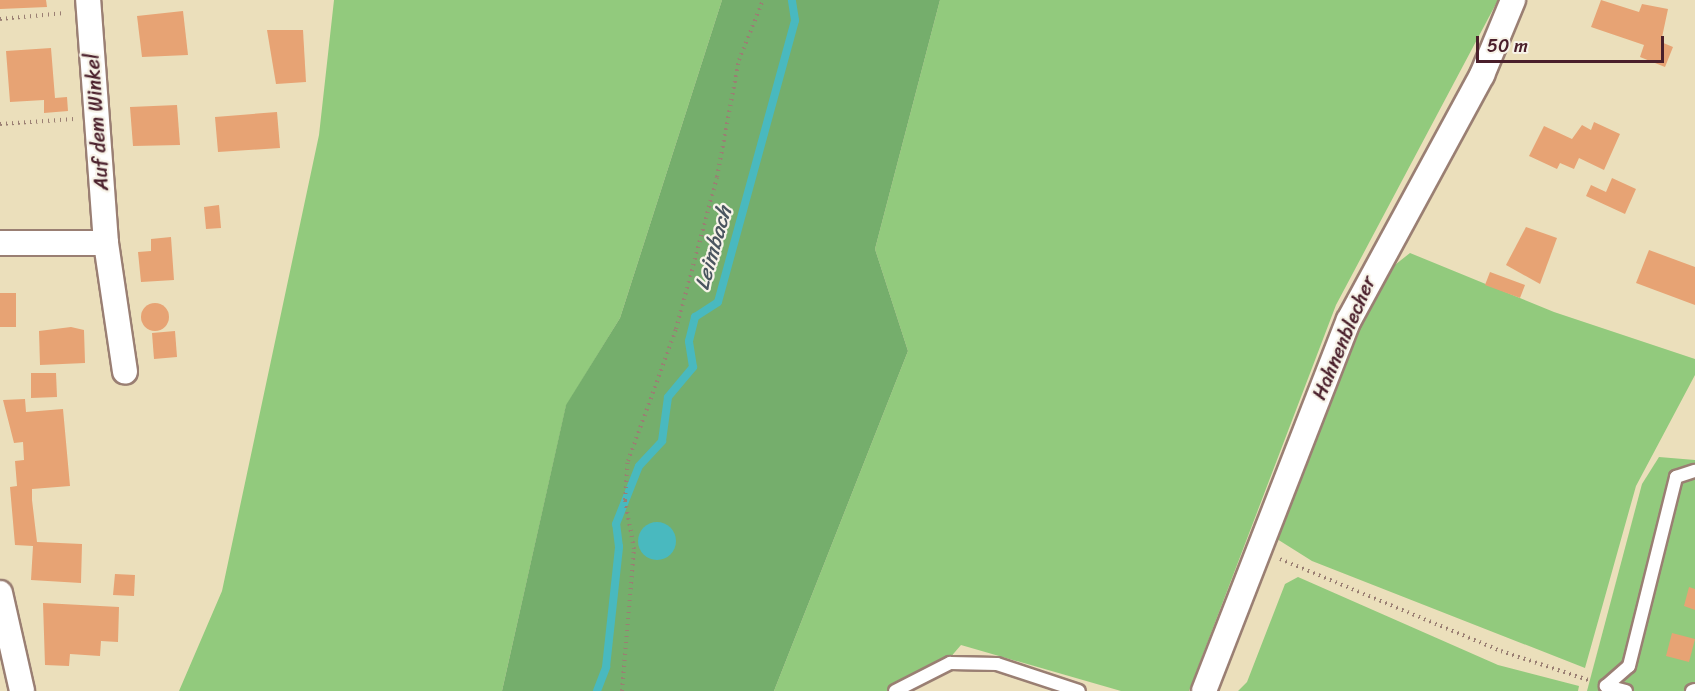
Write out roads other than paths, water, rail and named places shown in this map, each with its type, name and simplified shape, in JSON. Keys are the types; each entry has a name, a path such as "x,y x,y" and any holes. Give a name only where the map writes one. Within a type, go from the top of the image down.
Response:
{"street":[{"name":"Hahnenblecher","path":"1204,691 1257,549 1348,320 1482,75 1513,0"},
{"name":"Auf dem Winkel","path":"89,5 106,243 125,372"},
{"path":"0,243 106,243"},
{"path":"0,593 22,691"}],"lane":[{"path":"1626,691 1606,686 1629,666 1676,477 1695,471"},
{"path":"895,691 950,663 997,664 1079,691"}],"water":[{"path":"657,522 671,527 676,541 671,555 657,560 643,555 638,541 643,527"}],"waterway":[{"name":"Leimbach","path":"597,691 606,667 619,547 616,524 639,466 662,441 668,397 693,367 689,341 695,317 718,302 795,20 792,0"}]}
